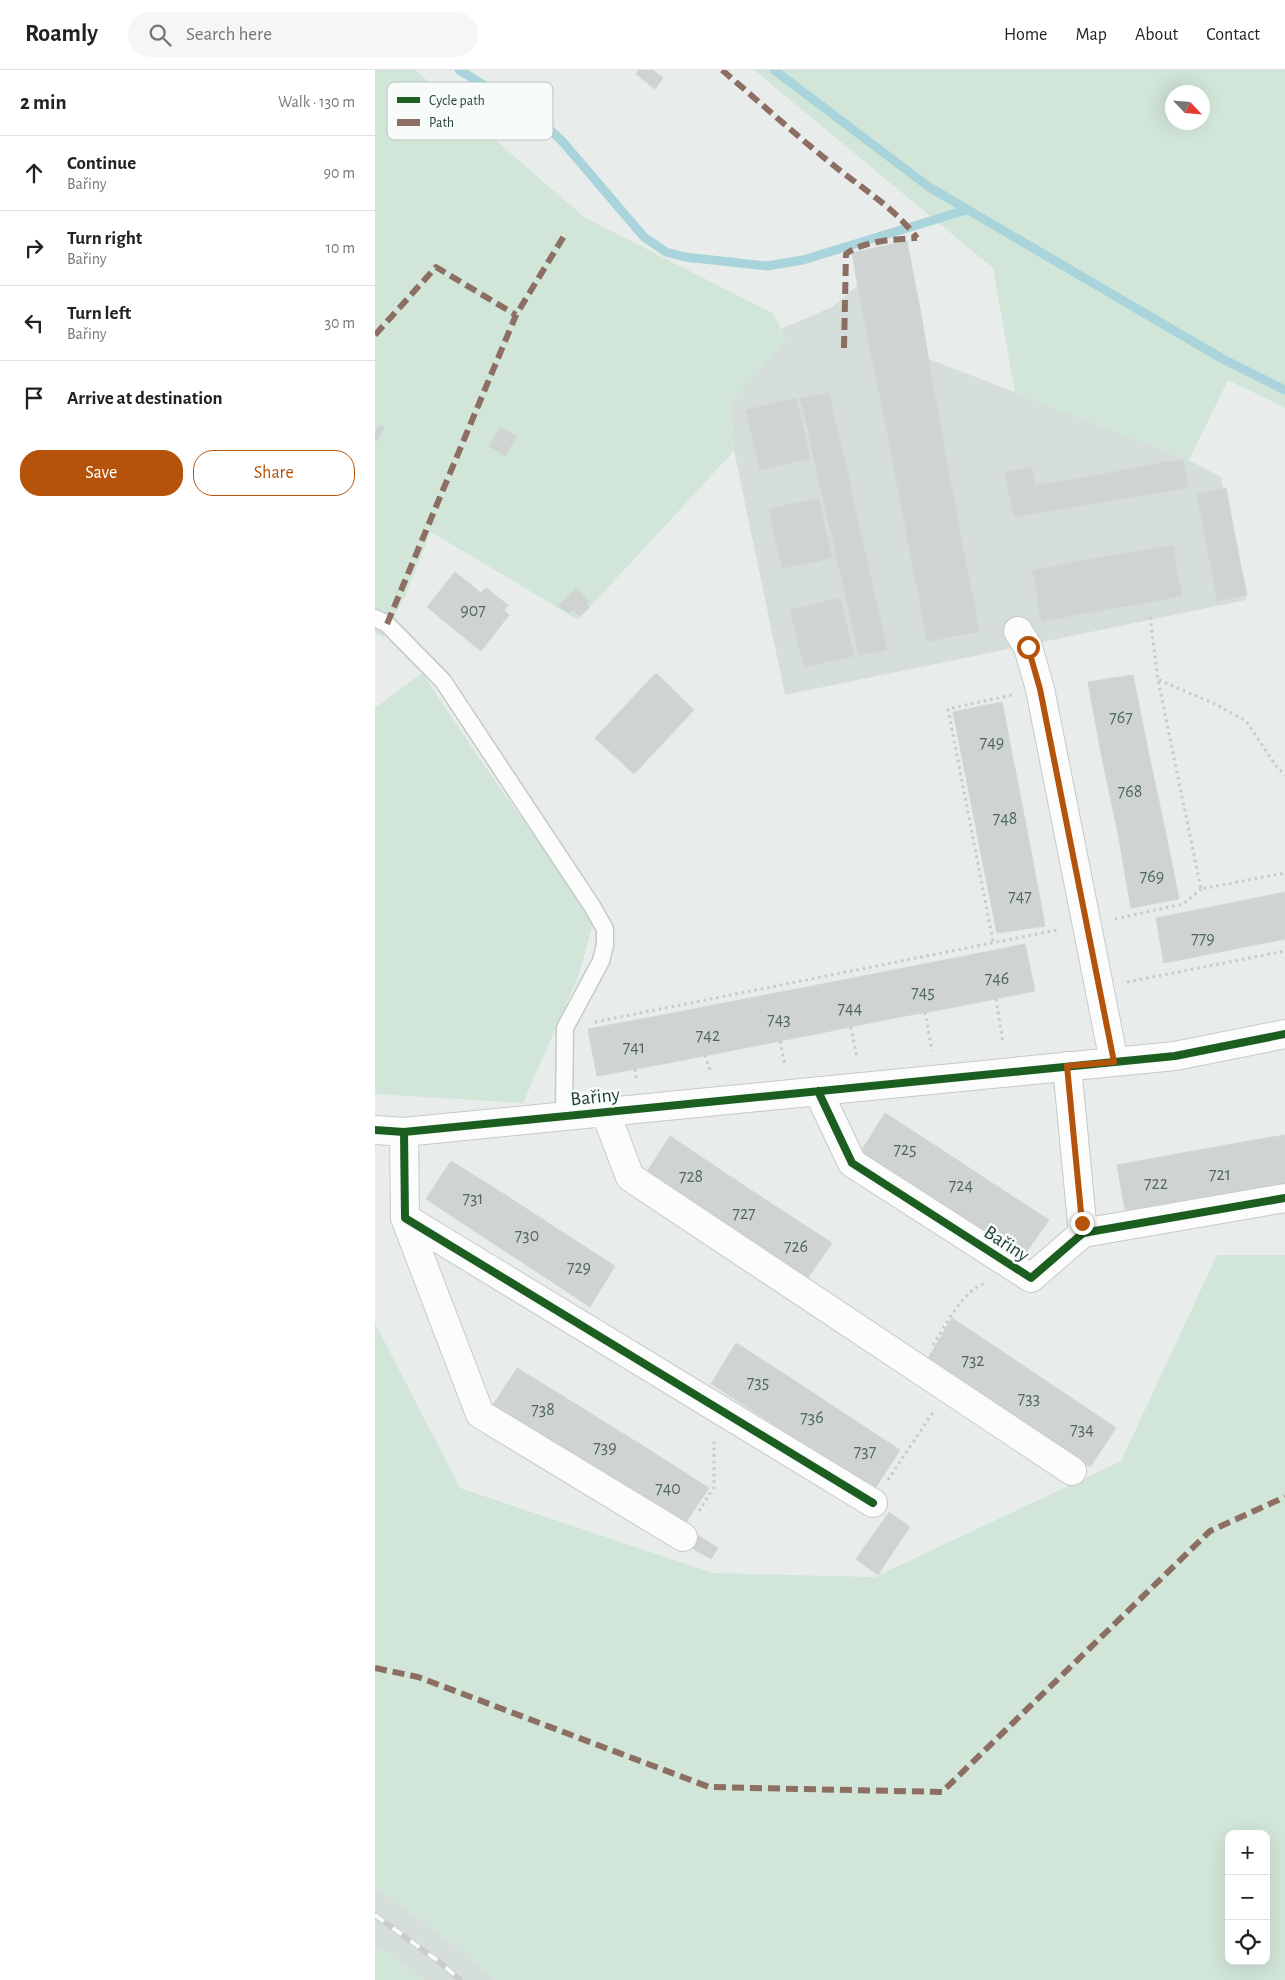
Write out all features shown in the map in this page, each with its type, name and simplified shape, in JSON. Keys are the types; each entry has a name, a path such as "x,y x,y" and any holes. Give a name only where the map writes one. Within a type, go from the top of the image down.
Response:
{"street":[{"path":"1017,631 1028,647 1040,689 1114,1062"},
{"name":"Bařiny","path":"375,1130 404,1132 1175,1056 1285,1034"},
{"path":"1067,1066 1083,1233 1285,1198"},
{"name":"Bařiny","path":"819,1090 852,1163 1031,1278 1083,1233"},
{"path":"605,1111 630,1177 1072,1471"},
{"path":"404,1132 405,1218 480,1414 683,1538"},
{"path":"405,1218 873,1503"}],"lane":[{"path":"375,618 387,624 443,681 592,906 605,929 605,945 601,961 565,1028 564,1115"}],"path":[{"path":"1150,617 1158,680 1201,889"},
{"path":"1158,680 1215,704 1246,721 1277,767 1285,775"},
{"path":"993,941 948,709 1019,694"},
{"path":"565,1028 993,941 1086,925 1183,904 1201,889 1285,873"},
{"path":"1099,988 1285,951"},
{"path":"996,999 1004,1045"},
{"path":"925,1012 932,1051"},
{"path":"851,1027 858,1060"},
{"path":"780,1041 785,1067"},
{"path":"705,1055 711,1074"},
{"path":"917,1368 964,1298 980,1285"},
{"path":"873,1503 948,1389"},
{"path":"683,1538 714,1487 713,1438"}],"shaded area":[{"path":"906,240 929,359 1189,460 1221,477 1246,600 785,695 734,451 731,401 785,341 781,329 832,307 857,286 852,253"},
{"path":"375,1887 456,1946 494,1980 424,1980 375,1944"}],"green space":[{"path":"375,70 415,70 429,82 387,82 387,140 495,140 584,217 774,314 786,341 731,401 734,451 578,620 431,532 404,598 383,637 375,633"},
{"path":"754,70 1285,70 1285,408 1228,380 1189,460 1015,393 993,268"},
{"path":"422,673 484,765 594,920 578,977 523,1103 375,1094 375,708"},
{"path":"1217,1255 1285,1255 1285,1980 494,1980 456,1946 375,1887 375,1323 460,1488 713,1573 875,1577 1121,1461"},
{"path":"375,1944 424,1980 375,1980"}],"building":[{"path":"639,70 653,70 663,78 655,89 636,74"},
{"path":"907,241 910,257 882,263 880,247"},
{"path":"880,247 882,263 855,269 852,253"},
{"path":"910,257 913,273 885,279 882,263"},
{"path":"882,263 885,279 858,286 855,269"},
{"path":"913,273 916,289 888,295 885,279"},
{"path":"885,279 888,295 861,302 858,286"},
{"path":"916,289 919,304 891,312 888,295"},
{"path":"888,295 891,312 864,319 861,302"},
{"path":"919,304 922,320 894,328 891,312"},
{"path":"891,312 894,328 867,335 864,319"},
{"path":"922,320 925,338 896,345 894,328"},
{"path":"894,328 896,345 870,351 867,335"},
{"path":"925,338 928,357 900,363 896,345"},
{"path":"896,345 900,363 874,369 870,351"},
{"path":"928,357 931,374 903,380 900,363"},
{"path":"900,363 903,380 878,386 874,369"},
{"path":"931,374 934,394 908,399 903,380"},
{"path":"903,380 908,399 882,404 878,386"},
{"path":"829,393 833,411 805,417 800,398"},
{"path":"934,394 938,411 911,416 908,399"},
{"path":"796,398 803,428 786,432 779,402"},
{"path":"908,399 911,416 885,421 882,404"},
{"path":"779,402 786,432 770,436 763,406"},
{"path":"763,406 770,436 753,440 746,410"},
{"path":"833,411 837,428 809,433 805,417"},
{"path":"938,411 941,429 915,434 911,416"},
{"path":"911,416 915,434 889,439 885,421"},
{"path":"380,425 384,428 375,444 375,428 377,429"},
{"path":"500,427 517,436 505,456 489,446"},
{"path":"803,428 810,459 793,462 786,432"},
{"path":"837,428 841,445 812,450 809,433"},
{"path":"941,429 944,445 918,450 915,434"},
{"path":"786,432 793,462 777,466 770,436"},
{"path":"915,434 918,450 892,455 889,439"},
{"path":"770,436 777,466 760,470 753,440"},
{"path":"841,445 845,462 816,467 812,450"},
{"path":"944,445 947,463 921,468 918,450"},
{"path":"918,450 921,468 895,473 892,455"},
{"path":"1183,460 1188,488 1170,491 1165,462"},
{"path":"845,462 849,479 820,485 816,467"},
{"path":"1165,462 1170,491 1153,493 1149,466"},
{"path":"947,463 950,481 925,486 921,468"},
{"path":"1149,466 1153,493 1136,496 1131,469"},
{"path":"1032,467 1035,485 1008,490 1005,472"},
{"path":"921,468 925,486 898,491 895,473"},
{"path":"1131,469 1136,496 1119,499 1114,472"},
{"path":"1114,472 1119,499 1102,502 1097,475"},
{"path":"1097,475 1102,502 1085,505 1079,478"},
{"path":"1079,478 1085,505 1067,508 1062,481"},
{"path":"849,479 852,496 824,502 820,485"},
{"path":"950,481 954,497 928,502 925,486"},
{"path":"1062,481 1067,508 1049,511 1044,484"},
{"path":"1044,484 1049,511 1032,514 1027,487"},
{"path":"925,486 928,502 902,507 898,491"},
{"path":"1027,487 1032,514 1014,517 1008,490"},
{"path":"1226,488 1229,504 1200,510 1197,494"},
{"path":"852,496 856,514 828,519 824,502"},
{"path":"954,497 957,515 931,519 928,502"},
{"path":"819,498 825,528 808,531 802,502"},
{"path":"802,502 808,531 793,535 786,505"},
{"path":"928,502 931,519 905,525 902,507"},
{"path":"1229,504 1232,520 1203,525 1200,510"},
{"path":"786,505 793,535 775,539 769,509"},
{"path":"856,514 860,531 832,536 828,519"},
{"path":"957,515 960,532 934,537 931,519"},
{"path":"931,519 934,537 908,542 905,525"},
{"path":"1232,520 1235,536 1206,541 1203,525"},
{"path":"825,528 832,557 815,562 808,531"},
{"path":"808,531 815,562 799,565 793,535"},
{"path":"860,531 864,549 836,555 832,536"},
{"path":"960,532 963,548 938,554 934,537"},
{"path":"793,535 799,565 782,568 775,539"},
{"path":"1235,536 1238,551 1209,557 1206,541"},
{"path":"934,537 938,554 911,559 908,542"},
{"path":"1173,546 1177,571 1161,574 1156,548"},
{"path":"963,548 966,565 940,570 938,554"},
{"path":"1156,548 1161,574 1147,576 1142,551"},
{"path":"864,549 868,565 840,571 836,555"},
{"path":"1142,551 1147,576 1134,579 1129,553"},
{"path":"1238,551 1241,567 1212,573 1209,557"},
{"path":"1129,553 1134,579 1121,581 1116,555"},
{"path":"938,554 940,570 914,574 911,559"},
{"path":"1116,555 1121,581 1108,583 1103,557"},
{"path":"1103,557 1108,583 1095,585 1090,560"},
{"path":"1090,560 1095,585 1080,588 1076,562"},
{"path":"1076,562 1080,588 1065,590 1061,565"},
{"path":"868,565 872,582 844,588 840,571"},
{"path":"966,565 970,582 944,587 940,570"},
{"path":"1061,565 1064,582 1036,587 1032,570"},
{"path":"1241,567 1244,580 1214,586 1212,573"},
{"path":"940,570 944,587 918,592 914,574"},
{"path":"1177,571 1182,596 1165,599 1161,574"},
{"path":"455,572 481,593 486,588 508,605 504,610 509,615 481,651 427,607"},
{"path":"1161,574 1165,599 1152,602 1147,576"},
{"path":"1147,576 1152,602 1139,604 1134,579"},
{"path":"1134,579 1139,604 1126,606 1121,581"},
{"path":"1244,580 1247,595 1218,601 1214,586"},
{"path":"1121,581 1126,606 1113,608 1108,583"},
{"path":"872,582 875,599 848,604 844,588"},
{"path":"970,582 973,598 947,603 944,587"},
{"path":"1064,582 1067,599 1038,604 1036,587"},
{"path":"1108,583 1113,608 1100,611 1095,585"},
{"path":"1095,585 1100,611 1085,613 1080,588"},
{"path":"944,587 947,603 921,608 918,592"},
{"path":"577,588 589,601 586,603 589,607 580,616 572,610 570,613 558,606"},
{"path":"1080,588 1085,613 1070,616 1065,590"},
{"path":"840,598 847,627 830,631 823,602"},
{"path":"973,598 976,615 950,620 947,603"},
{"path":"875,599 879,615 851,621 848,604"},
{"path":"1067,599 1070,616 1042,621 1038,604"},
{"path":"823,602 830,631 814,634 807,606"},
{"path":"947,603 950,620 924,624 921,608"},
{"path":"807,606 814,634 797,638 790,609"},
{"path":"879,615 883,632 855,638 851,621"},
{"path":"976,615 979,632 953,636 950,620"},
{"path":"950,620 953,636 927,642 924,624"},
{"path":"847,627 854,656 837,660 830,631"},
{"path":"830,631 837,660 821,663 814,634"},
{"path":"883,632 887,649 859,656 855,638"},
{"path":"814,634 821,663 804,667 797,638"},
{"path":"656,673 694,710 634,774 595,738"},
{"path":"1133,675 1148,750 1102,758 1088,682"},
{"path":"1002,702 1017,779 968,787 953,712"},
{"path":"1148,750 1164,825 1118,833 1102,758"},
{"path":"1017,779 1031,851 982,859 968,787"},
{"path":"1164,825 1179,899 1131,908 1118,833"},
{"path":"1031,851 1045,926 997,933 982,859"},
{"path":"1285,892 1285,939 1239,948 1231,903"},
{"path":"1231,903 1239,948 1164,963 1156,918"},
{"path":"1025,944 1035,991 960,1006 950,959"},
{"path":"950,959 960,1006 889,1019 879,973"},
{"path":"879,973 889,1019 816,1034 807,987"},
{"path":"807,987 816,1034 744,1048 735,1001"},
{"path":"735,1001 744,1048 673,1062 663,1015"},
{"path":"663,1015 673,1062 597,1076 588,1029"},
{"path":"885,1113 942,1150 916,1190 860,1153"},
{"path":"1285,1135 1285,1183 1251,1189 1243,1142"},
{"path":"670,1136 725,1173 699,1214 643,1178"},
{"path":"1243,1142 1251,1189 1190,1199 1182,1153"},
{"path":"942,1150 992,1183 966,1222 916,1190"},
{"path":"1182,1153 1190,1199 1125,1210 1117,1165"},
{"path":"451,1161 507,1196 482,1236 426,1199"},
{"path":"725,1173 775,1206 749,1246 699,1214"},
{"path":"992,1183 1049,1220 1022,1258 966,1222"},
{"path":"507,1196 559,1230 534,1270 482,1236"},
{"path":"775,1206 832,1243 805,1282 749,1246"},
{"path":"559,1230 615,1266 590,1307 534,1270"},
{"path":"952,1318 1009,1356 983,1397 927,1360"},
{"path":"736,1343 792,1379 767,1420 711,1384"},
{"path":"1009,1356 1061,1391 1035,1431 983,1397"},
{"path":"517,1368 582,1408 555,1449 491,1408"},
{"path":"792,1379 845,1414 819,1454 767,1420"},
{"path":"1061,1391 1116,1428 1090,1467 1035,1431"},
{"path":"582,1408 643,1446 617,1488 555,1449"},
{"path":"845,1414 900,1450 874,1490 819,1454"},
{"path":"643,1446 709,1488 682,1528 617,1488"},
{"path":"889,1512 910,1527 899,1543 878,1528"},
{"path":"878,1528 899,1543 889,1558 868,1542"},
{"path":"699,1536 718,1548 711,1559 692,1548"},
{"path":"868,1542 889,1558 878,1575 856,1559"}],"waterway":[{"path":"459,70 479,82"},
{"path":"774,70 929,187 1221,358 1285,390"},
{"path":"553,133 644,237 666,252 685,257 767,266 803,260 966,210"}],"railway":[{"path":"375,1915 442,1964 460,1980"}],"marked path":[{"path":"722,70 842,172 891,210 917,238"},
{"path":"387,624 516,315 564,236"},
{"path":"844,348 846,254 870,243 917,238"},
{"path":"375,335 436,267 516,315"},
{"path":"375,1668 418,1677 709,1787 942,1792 1210,1531 1285,1497"}],"cycle path":[{"path":"375,1130 404,1132 1175,1056 1285,1034"},
{"path":"818,1091 852,1163 1031,1278 1083,1233 1285,1198"},
{"path":"404,1132 405,1218 873,1503"}],"route":[{"path":"1028,647 1040,689 1114,1062 1067,1066 1082,1223"}]}
